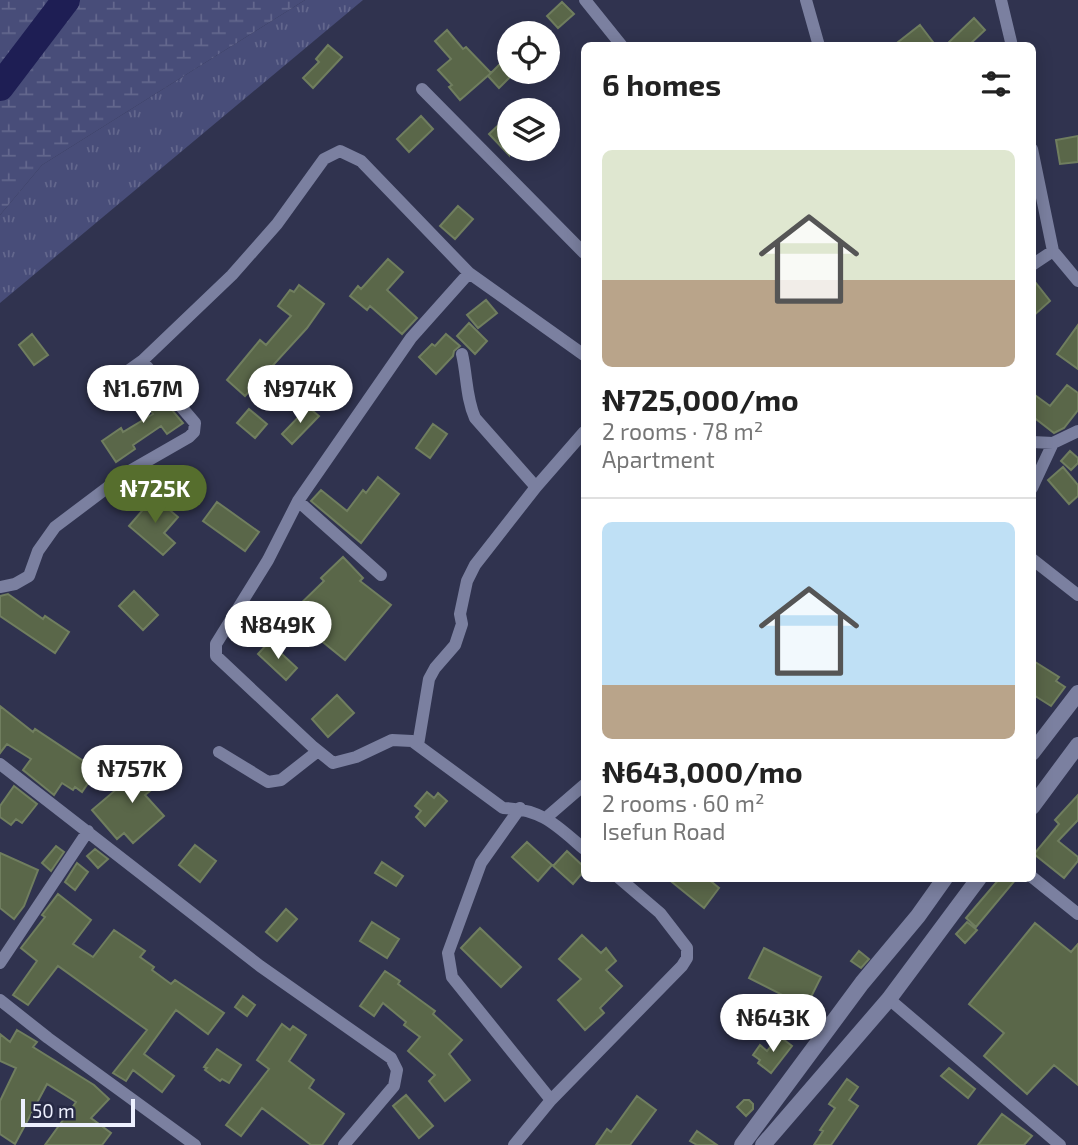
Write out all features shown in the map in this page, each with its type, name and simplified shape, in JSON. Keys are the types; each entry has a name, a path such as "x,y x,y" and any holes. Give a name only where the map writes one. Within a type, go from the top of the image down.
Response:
{"street":[{"path":"585,0 619,42"},
{"path":"806,0 818,42"},
{"path":"1001,0 1011,42"},
{"path":"422,89 581,250"},
{"path":"111,383 142,361 232,275 277,224 324,159 340,151 361,161 469,273 581,353"},
{"path":"1036,168 1053,251 1078,281"},
{"path":"1036,262 1053,251"},
{"path":"469,273 411,338 298,501 268,560 216,644 216,656 333,763 356,757 392,740 412,741 503,808 520,808 547,817 581,846"},
{"path":"462,354 469,404 475,418 536,487"},
{"path":"0,587 15,584 29,576 38,551 55,527 128,472 194,432 195,423 142,361"},
{"path":"1036,442 1053,443 1078,431"},
{"path":"418,745 429,679 435,668 456,645 463,624 460,614 467,581 475,565 536,487 581,435"},
{"path":"1036,479 1053,443"},
{"path":"298,501 381,575"},
{"path":"1036,562 1078,595"},
{"path":"1036,748 1078,693"},
{"path":"1036,802 1078,745"},
{"path":"219,752 268,782 289,776 318,751"},
{"path":"0,764 260,966 391,1059 397,1070 394,1086 344,1145"},
{"path":"547,817 581,788"},
{"path":"520,808 481,863 449,953 452,977 551,1100"},
{"path":"0,963 88,831"},
{"path":"1036,880 1078,914"},
{"path":"514,1145 551,1100 682,967 687,958 687,948 660,913 624,882"},
{"path":"743,1145 862,983 918,916 942,882"},
{"path":"763,1145 888,999 976,882"},
{"path":"888,999 1060,1145"},
{"path":"0,1000 195,1145"}],"green space":[{"path":"0,0 305,0 42,165 0,215"},
{"path":"305,0 363,0 0,303 0,215 42,165"}],"building":[{"path":"562,2 574,14 560,26 560,21 552,21 547,16"},
{"path":"974,18 985,30 972,42 949,42"},
{"path":"920,25 933,42 898,42"},
{"path":"447,30 463,49 466,47 491,73 460,100 449,87 452,85 438,70 451,59 435,41"},
{"path":"328,45 342,57 313,88 303,78 319,62 316,59"},
{"path":"497,67 497,84 503,84 499,88 488,76"},
{"path":"421,116 433,129 409,152 397,139"},
{"path":"497,126 497,142 489,134"},
{"path":"1078,136 1078,162 1060,164 1056,140"},
{"path":"458,206 473,219 455,239 440,226"},
{"path":"388,259 403,272 387,290 417,318 402,334 370,306 367,310 350,296 358,286 361,289"},
{"path":"1036,283 1050,301 1036,313"},
{"path":"299,285 324,304 307,328 245,396 227,380 260,340 266,345 291,316 278,306 290,290 294,292"},
{"path":"486,300 497,313 478,328 467,315"},
{"path":"469,323 487,341 475,354 457,336"},
{"path":"1078,325 1078,369 1057,354"},
{"path":"32,334 48,355 34,365 19,345"},
{"path":"446,334 460,346 436,374 419,357"},
{"path":"150,384 183,423 167,434 161,426 133,445 135,449 116,462 102,441 121,428 123,432 153,414 137,392"},
{"path":"1067,385 1078,393 1078,410 1064,428 1054,433 1036,419 1036,396 1050,406"},
{"path":"308,407 319,416 292,444 282,434"},
{"path":"249,409 267,424 255,438 237,423"},
{"path":"433,424 447,434 430,458 416,448"},
{"path":"1070,451 1078,458 1078,463 1071,470 1061,461"},
{"path":"1063,467 1078,485 1078,496 1069,504 1048,480"},
{"path":"378,477 399,494 361,543 311,501 321,490 347,511 363,490 366,493"},
{"path":"154,497 178,517 164,533 175,543 163,555 129,526"},
{"path":"217,502 259,532 245,551 203,521"},
{"path":"343,557 363,578 360,581 391,605 345,660 313,634 292,612 324,581 321,578"},
{"path":"134,591 158,615 143,630 119,606"},
{"path":"8,594 43,619 45,616 69,632 55,653 0,616 0,596"},
{"path":"269,642 297,668 286,680 258,654"},
{"path":"1036,663 1059,677 1056,681 1065,687 1051,706 1036,697"},
{"path":"337,695 354,713 328,737 312,719"},
{"path":"0,706 33,732 35,729 97,770 82,792 62,783 54,795 23,770 31,759 7,744 0,753"},
{"path":"151,760 166,778 145,795 164,816 133,843 124,833 117,839 92,810"},
{"path":"14,786 37,804 22,823 16,819 11,825 0,817 0,806"},
{"path":"427,792 434,798 438,793 447,801 425,826 416,817 421,811 415,806"},
{"path":"1078,795 1078,820 1058,841 1078,857 1078,861 1064,878 1036,856 1036,852 1059,824 1055,820"},
{"path":"527,842 552,865 538,881 512,857"},
{"path":"195,845 216,861 200,882 179,865"},
{"path":"56,846 64,852 51,871 42,863"},
{"path":"95,849 108,859 98,868 87,856"},
{"path":"567,851 581,864 581,875 573,884 553,866"},
{"path":"0,853 38,870 24,906 14,919 0,908"},
{"path":"382,862 403,876 396,886 375,873"},
{"path":"77,863 88,872 75,890 65,882"},
{"path":"672,882 712,882 719,888 704,908"},
{"path":"997,882 1014,882 976,927 966,918"},
{"path":"58,894 91,920 73,944 93,957 114,930 145,951 140,957 154,967 152,970 171,984 175,980 224,1013 208,1034 176,1010 144,1054 174,1076 162,1092 133,1070 126,1081 113,1073 147,1030 58,966 28,1005 13,995 37,961 21,948 45,917 42,915"},
{"path":"286,909 297,919 277,941 266,932"},
{"path":"372,922 399,939 387,958 360,941"},
{"path":"967,922 977,930 965,943 956,934"},
{"path":"1035,923 1071,952 1078,944 1078,1085 1054,1065 1027,1094 984,1056 1004,1033 969,1004"},
{"path":"480,928 521,967 501,987 461,948"},
{"path":"582,935 601,953 606,948 616,961 606,970 622,986 600,1008 604,1013 585,1030 558,1000 581,979 559,959"},
{"path":"764,948 821,977 806,1007 749,978"},
{"path":"859,951 869,959 861,968 851,961"},
{"path":"385,971 435,1011 433,1014 462,1040 449,1054 470,1080 445,1101 429,1081 435,1075 408,1051 420,1037 383,1003 374,1016 360,1006"},
{"path":"243,996 255,1005 247,1016 235,1007"},
{"path":"282,1024 290,1030 293,1026 306,1035 289,1061 314,1080 309,1088 344,1114 322,1145 311,1145 262,1108 241,1136 226,1125 269,1069 257,1060"},
{"path":"17,1030 37,1042 33,1047 94,1085 109,1099 91,1118 111,1133 102,1145 45,1145 76,1102 47,1084 15,1144 0,1134 0,1101 16,1068 0,1061 0,1034 10,1042"},
{"path":"779,1036 792,1046 771,1073 758,1063 760,1060 753,1055 760,1045 767,1051"},
{"path":"217,1049 241,1065 229,1083 222,1079 220,1081 205,1070 207,1068 204,1067"},
{"path":"949,1068 975,1089 968,1098 941,1076"},
{"path":"847,1079 858,1087 849,1100 858,1106 831,1145 814,1145 823,1131 820,1130 835,1108 829,1104"},
{"path":"406,1095 433,1126 419,1138 393,1106"},
{"path":"637,1096 656,1110 630,1145 596,1145 607,1129 611,1132"},
{"path":"744,1100 753,1104 753,1109 746,1116 737,1107"},
{"path":"1002,1114 1032,1136 1024,1145 978,1145"},
{"path":"697,1131 717,1145 697,1145 690,1141"}],"waterway":[{"path":"0,87 66,0"}]}
